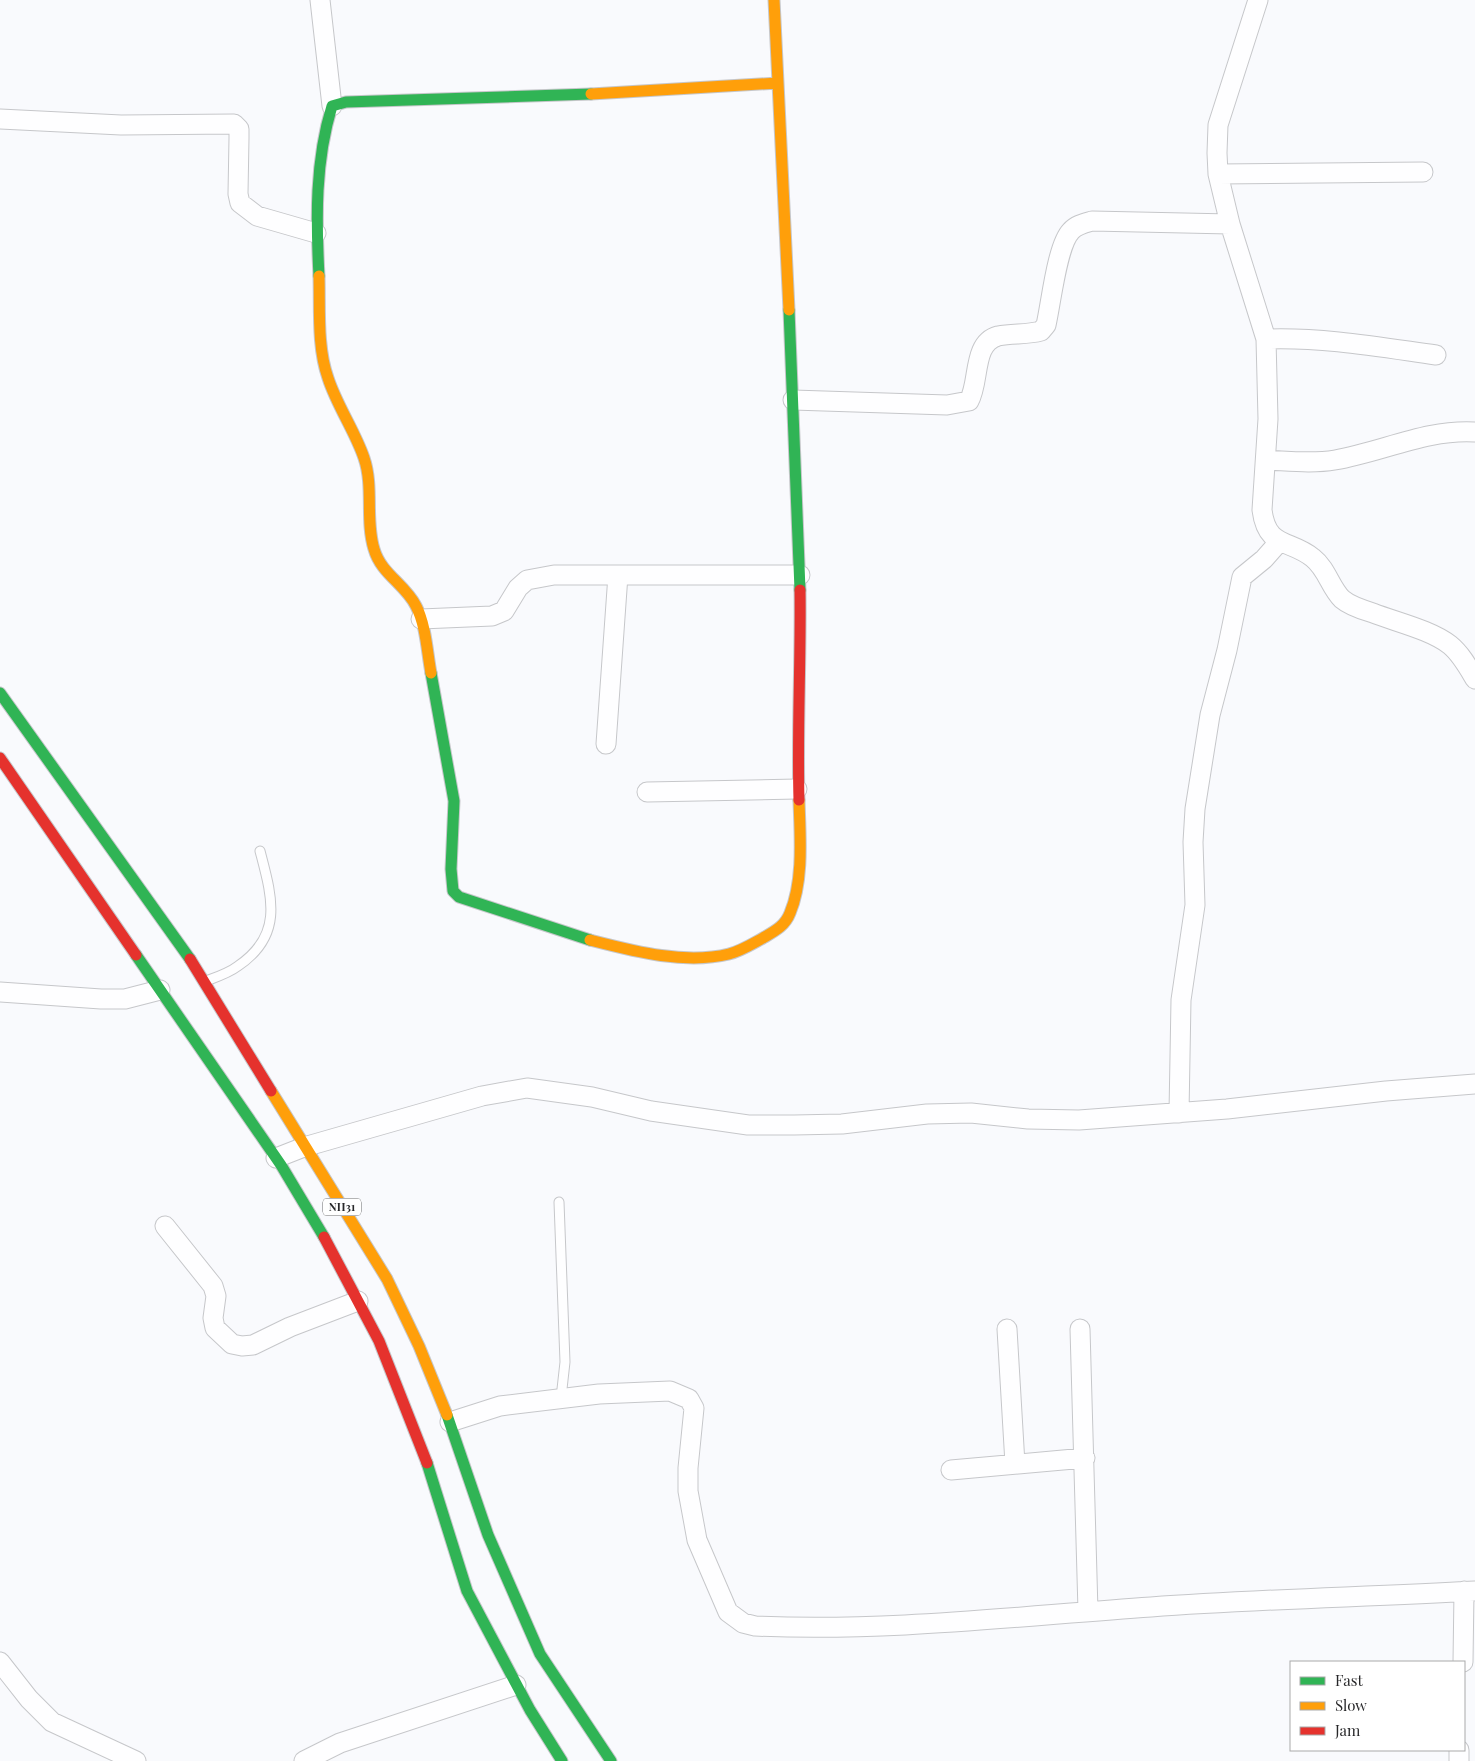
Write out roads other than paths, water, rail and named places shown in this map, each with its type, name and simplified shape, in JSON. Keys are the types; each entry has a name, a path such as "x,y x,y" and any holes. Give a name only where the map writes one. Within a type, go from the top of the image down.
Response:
{"main road":[{"path":"774,0 778,83 793,400 800,575 801,648 797,789 800,830 799,870 793,901 782,927 741,950 725,955 683,956 627,950 582,938 459,896 453,891 454,801 421,619 416,605 380,565 373,547 368,478 364,458 338,406 327,376 322,348 316,233 324,132 332,106 346,102 615,93 778,83"},
{"name":"NH31","path":"0,693 185,950 304,1147 387,1279 419,1346 450,1422 488,1535 540,1654 611,1761"},
{"name":"NH31","path":"0,758 276,1158 318,1226 379,1341 428,1465 467,1591 516,1685 562,1761"}],"street":[{"path":"320,0 332,106"},
{"path":"1258,0 1218,125 1218,174 1230,224 1266,339 1269,370 1262,510 1264,521 1269,534 1279,542 1312,557 1323,568 1342,599 1360,608 1437,637 1450,645 1462,657 1475,679"},
{"path":"0,119 121,125 234,124 238,129 239,138 238,194 240,203 257,216 316,233"},
{"path":"1218,174 1423,172"},
{"path":"793,400 947,405 969,401 973,393 979,359 989,340 998,336 1041,331 1046,325 1061,252 1066,238 1077,226 1092,221 1230,224"},
{"path":"1266,339 1304,338 1344,341 1436,355"},
{"path":"1266,460 1312,462 1334,460 1446,432 1475,432"},
{"path":"1179,1113 1181,1000 1195,905 1193,842 1195,809 1210,715 1228,650 1242,577 1264,559 1279,542"},
{"path":"421,619 492,616 504,611 518,588 527,580 554,575 800,575"},
{"path":"606,744 618,575"},
{"path":"647,792 797,789"},
{"path":"0,992 125,999 160,990"},
{"path":"276,1158 304,1147 482,1096 505,1090 527,1088 592,1097 651,1111 748,1125 842,1124 927,1114 970,1113 1028,1119 1078,1120 1179,1113 1386,1091 1475,1084"},
{"path":"165,1226 213,1286 216,1296 213,1318 215,1328 232,1344 254,1345 290,1327 358,1301"},
{"path":"1007,1328 1015,1464"},
{"path":"1080,1329 1088,1611"},
{"path":"450,1422 500,1406 562,1398 670,1391 689,1399 694,1408 688,1468 688,1491 697,1540 722,1602 734,1618 742,1623 772,1627 848,1628 1088,1611 1470,1591 1463,1661"},
{"path":"951,1470 1085,1458"},
{"path":"0,1662 29,1699 52,1722 136,1761"},
{"path":"304,1761 340,1743 516,1685"}],"lane":[{"path":"204,982 238,967 256,951 267,936 272,918 272,895 260,851"},
{"path":"559,1202 565,1362 562,1398"}]}
